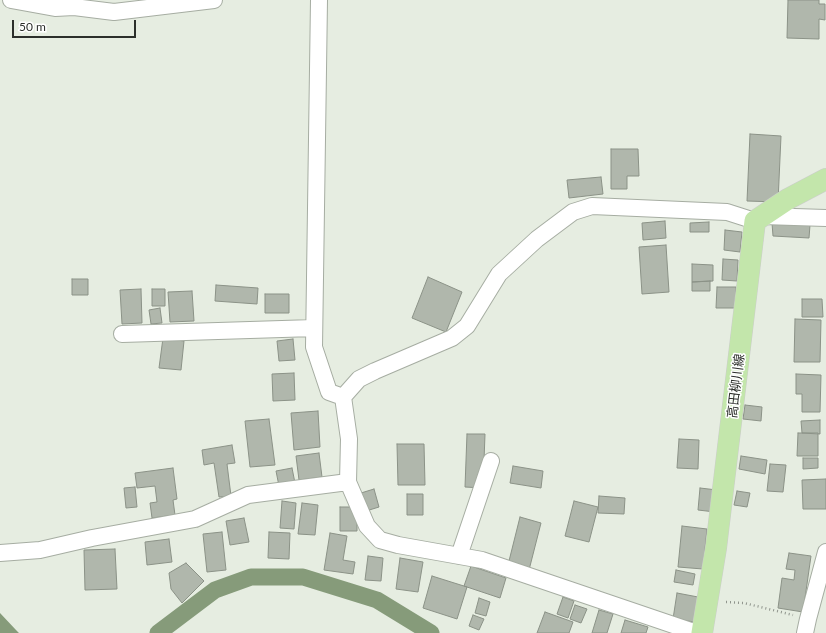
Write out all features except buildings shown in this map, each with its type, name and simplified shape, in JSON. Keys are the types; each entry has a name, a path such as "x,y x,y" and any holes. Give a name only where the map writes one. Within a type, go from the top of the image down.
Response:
{"main road":[{"path":"759,219 788,199 826,179"},
{"name":"高田柳川線","path":"702,633 716,548 759,219"}],"street":[{"path":"11,0 55,8 75,3 114,12 214,0"},
{"path":"319,0 314,347 329,392 343,397"},
{"path":"697,633 482,560 398,545 380,540 367,526 348,482 349,439 343,397 359,379 452,338 467,326 499,274 537,239 573,212 592,206 727,212 759,219 826,218"},
{"path":"122,334 314,328"},
{"path":"459,556 491,461"},
{"path":"0,553 40,550 92,538 195,519 248,495 348,482"},
{"path":"807,626 826,552"}],"path":[{"path":"707,602 744,603 807,626"}],"shaded area":[{"path":"0,613 16,630 19,633 0,633"}],"waterway":[{"path":"158,633 215,590 251,577 303,577 377,600 431,633"}]}
